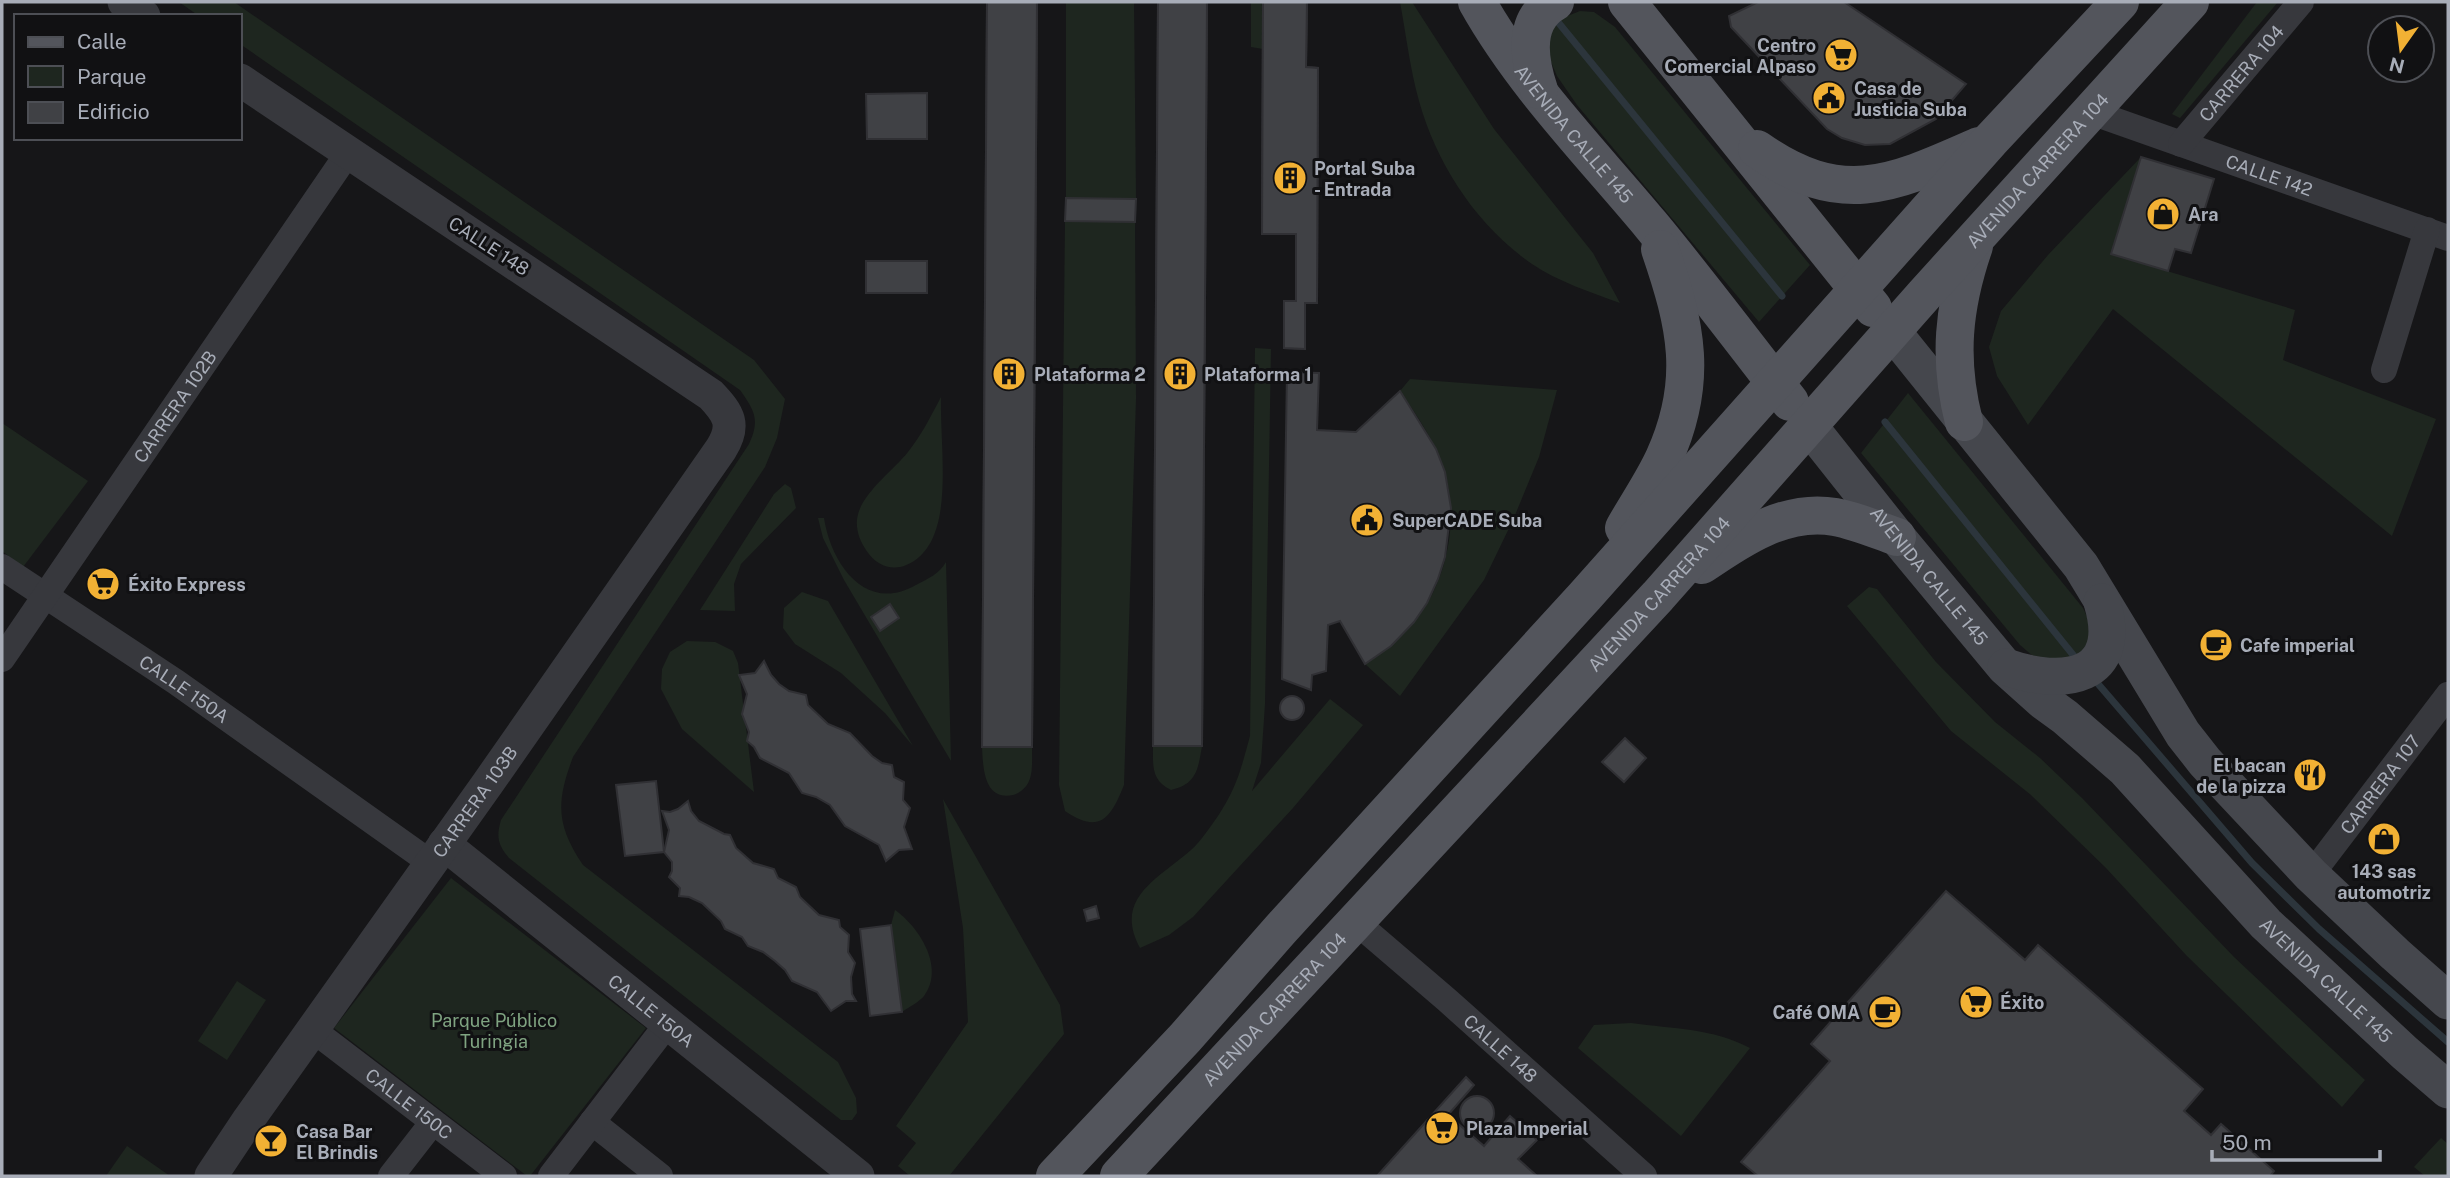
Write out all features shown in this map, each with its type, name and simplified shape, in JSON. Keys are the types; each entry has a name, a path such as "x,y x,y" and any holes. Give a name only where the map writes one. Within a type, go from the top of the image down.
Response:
{"main road":[{"name":"AVENIDA CALLE 145","path":"1477,2 1507,51 1540,95 1652,227 1897,537 2005,667 2125,769 2266,924 2376,1028 2448,1090"},
{"path":"1600,2 1635,11 1964,422 2062,540 2100,594 2183,734 2205,762 2311,875 2448,1001"},
{"path":"1066,1163 1185,1038 1585,596 1990,141 2120,2"},
{"name":"AVENIDA CARRERA 104","path":"1117,1176 1658,596 1892,331 2190,2"},
{"path":"1540,95 1531,55 1544,14"},
{"path":"1735,135 1788,168 1824,182 1841,185 1873,184 1908,177 1990,141"},
{"path":"1585,596 1663,460 1683,403 1684,331 1652,227"},
{"path":"1964,422 1956,385 1954,328 1961,282 1976,239"},
{"path":"1658,596 1744,538 1770,524 1811,515 1835,517 1897,537"},
{"path":"2005,667 2055,678 2086,667 2104,647 2107,632 2100,594"},
{"path":"1066,1163 1091,1143 1101,1142 1113,1146 1118,1156 1117,1176"}],"street":[{"path":"124,2 141,14"},
{"name":"CARRERA 104","path":"2180,144 2301,2"},
{"name":"CALLE 148","path":"242,81 711,395 730,422"},
{"name":"CALLE 142","path":"2091,112 2438,234"},
{"name":"CARRERA 102B","path":"2,659 348,153"},
{"path":"2384,370 2438,234"},
{"name":"CARRERA 103B","path":"212,1176 721,449 729,436 730,422"},
{"name":"CALLE 150A","path":"2,566 438,854 668,1023 858,1176"},
{"name":"CARRERA 107","path":"2311,875 2448,695"},
{"name":"CALLE 148","path":"1356,922 1644,1176"},
{"path":"551,1176 668,1023"},
{"name":"CALLE 150C","path":"313,1030 504,1176"},
{"path":"391,1176 433,1122"},
{"path":"592,1122 660,1176"}],"green space":[{"path":"179,2 234,2 754,360 785,399 777,438 765,467 573,757 562,800 563,825 583,865 838,1062 856,1098 857,1113 852,1120 841,1120 509,858 499,840 501,820 749,444 755,422 749,404 740,390 242,45 242,14 196,14"},
{"path":"1066,2 1134,2 1136,199 1066,198"},
{"path":"1251,2 1263,2 1263,49 1251,47"},
{"path":"1400,2 1412,2 1494,129 1593,253 1620,303 1586,291 1532,264 1512,249 1477,213 1448,171 1427,125 1419,101"},
{"path":"2257,2 2278,2 2180,118 2172,114"},
{"path":"1580,11 1594,12 1615,27 1810,265 1759,322 1577,105 1557,76 1548,55 1551,26"},
{"path":"2141,157 2111,254 2295,310 2283,360 2436,419 2392,536 2113,309 2028,425 1997,376 1989,347 2001,311 2048,255"},
{"path":"1065,221 1135,222 1136,398 1124,785 1108,815 1095,822 1087,822 1065,811 1059,785"},
{"path":"1255,348 1271,349 1265,704 1261,763 1252,791 1330,699 1363,725 1293,808 1193,917 1169,935 1140,948 1133,931 1132,916 1136,903 1153,881 1195,846 1218,816 1234,787 1250,736"},
{"path":"1410,379 1557,390 1539,457 1484,580 1400,696 1365,664 1403,634 1435,589 1447,550 1451,509 1449,489 1436,449 1400,391"},
{"path":"1908,393 2083,608 2090,626 2090,639 2083,650 2068,663 2034,657 2020,645 1861,453"},
{"path":"941,397 943,486 939,520 934,535 913,562 903,566 884,566 874,560 860,539 857,524 859,511 870,493 913,446"},
{"path":"2,423 88,481 23,567 2,551"},
{"path":"785,484 791,488 796,508 741,564 734,584 735,611 700,610 774,494"},
{"path":"818,518 824,518 834,552 843,567 854,580 867,589 882,593 898,592 933,575 946,562 951,761 844,580 823,538"},
{"path":"1869,587 1877,589 1936,662 1995,722 2040,758 2082,798 2234,957 2365,1080 2342,1107 2186,955 2106,868 2031,795 1951,731 1847,606"},
{"path":"802,592 828,601 913,746 885,713 841,673 795,644 783,628 784,608"},
{"path":"687,641 715,642 733,651 738,663 754,792 682,729 661,689 662,669 670,652"},
{"path":"1153,746 1202,746 1191,780 1171,790 1164,786 1154,772"},
{"path":"982,747 1032,747 1031,774 1025,788 1015,794 1003,796 996,793 987,781"},
{"path":"943,799 1060,1005 1064,1034 949,1176 910,1176 898,1166 916,1143 896,1126 968,1022 963,928"},
{"name":"Parque Público Turingia","path":"451,878 646,1028 530,1176 334,1028"},
{"path":"895,910 920,937 931,960 932,973 924,996 902,1012 891,925"},
{"path":"237,981 266,1000 227,1060 198,1041"},
{"path":"1631,1023 1707,1033 1750,1048 1681,1136 1578,1048 1594,1025"},
{"path":"2441,1138 2448,1144 2448,1176 2425,1176 2414,1167"},
{"path":"127,1146 170,1176 106,1176"}],"building":[{"name":"Plataforma 2","path":"987,2 1037,2 1032,747 982,747"},
{"name":"Plataforma 2","path":"987,2 1037,2 1032,747 982,747"},
{"name":"Plataforma 1","path":"1158,2 1207,2 1202,746 1153,746"},
{"name":"Plataforma 1","path":"1158,2 1207,2 1202,746 1153,746"},
{"name":"Portal Suba - Entrada","path":"1263,2 1307,2 1306,67 1318,68 1317,303 1305,303 1305,349 1284,348 1284,301 1296,301 1296,234 1262,234"},
{"name":"Portal Suba - Entrada","path":"1263,2 1307,2 1306,67 1318,68 1317,303 1305,303 1305,349 1284,348 1284,301 1296,301 1296,234 1262,234"},
{"name":"Centro Comercial Alpaso","path":"1758,2 1844,2 1966,84 1936,119 1890,144 1865,145 1842,138 1827,129 1731,27 1729,16"},
{"path":"927,93 927,139 867,139 866,94"},
{"name":"Ara","path":"2141,157 2214,179 2191,253 2175,249 2168,271 2111,254"},
{"path":"1066,198 1136,199 1135,222 1065,221"},
{"path":"866,261 927,261 927,293 866,293"},
{"name":"SuperCADE Suba","path":"1287,372 1319,373 1317,430 1356,432 1400,391 1436,449 1445,472 1451,508 1445,557 1438,579 1414,622 1391,646 1365,664 1340,621 1328,625 1326,671 1312,675 1311,690 1282,679"},
{"path":"890,604 899,618 880,631 871,617"},
{"path":"764,661 779,684 789,691 806,695 808,705 828,724 850,733 872,756 882,763 892,765 894,777 904,782 903,800 910,808 904,827 912,849 899,850 886,861 879,845 845,826 830,805 802,793 789,773 760,758 747,741 749,732 742,714 747,694 739,675 755,673"},
{"path":"1292,696 1301,699 1304,708 1301,717 1292,720 1283,717 1280,708 1283,699"},
{"path":"1625,738 1646,758 1624,782 1602,762"},
{"path":"656,781 664,852 625,856 616,785"},
{"path":"688,801 691,811 699,821 730,835 736,848 753,863 774,869 778,878 796,887 800,897 819,915 839,920 840,927 849,935 848,952 855,963 851,977 852,994 856,1001 846,1001 831,1011 817,992 792,981 775,961 748,946 742,937 725,929 721,921 702,903 679,896 680,888 669,877 672,862 664,852 669,830 662,811 678,809"},
{"name":"Éxito","path":"1946,891 2025,960 2038,945 2203,1089 2184,1111 2211,1135 2221,1124 2274,1171 2270,1176 1758,1176 1741,1162 1830,1061 1811,1044"},
{"path":"1096,906 1099,918 1087,921 1084,910"},
{"path":"891,925 902,1012 870,1016 860,929"},
{"name":"Plaza Imperial","path":"1466,1077 1474,1085 1448,1115 1484,1146 1510,1116 1537,1140 1518,1159 1537,1176 1377,1176"},
{"path":"1477,1096 1489,1101 1494,1113 1489,1125 1477,1130 1465,1125 1460,1113 1465,1101"}],"waterway":[{"path":"1553,16 1782,296"},
{"path":"1885,422 2078,661"},
{"path":"2093,678 2252,863 2319,929 2448,1042"}],"place":[{"name":"Centro Comercial Alpaso","path":"1841,55"},
{"name":"Casa de Justicia Suba","path":"1829,98"},
{"name":"Portal Suba - Entrada","path":"1290,178"},
{"name":"Ara","path":"2163,214"},
{"name":"Plataforma 2","path":"1009,374"},
{"name":"Plataforma 1","path":"1180,374"},
{"name":"SuperCADE Suba","path":"1367,520"},
{"name":"Éxito Express","path":"103,584"},
{"name":"Cafe imperial","path":"2216,645"},
{"name":"El bacan de la pizza","path":"2310,775"},
{"name":"143 sas automotriz","path":"2384,839"},
{"name":"Éxito","path":"1976,1002"},
{"name":"Café OMA","path":"1885,1012"},
{"name":"Plaza Imperial","path":"1442,1128"},
{"name":"Casa Bar El Brindis","path":"271,1141"}]}
